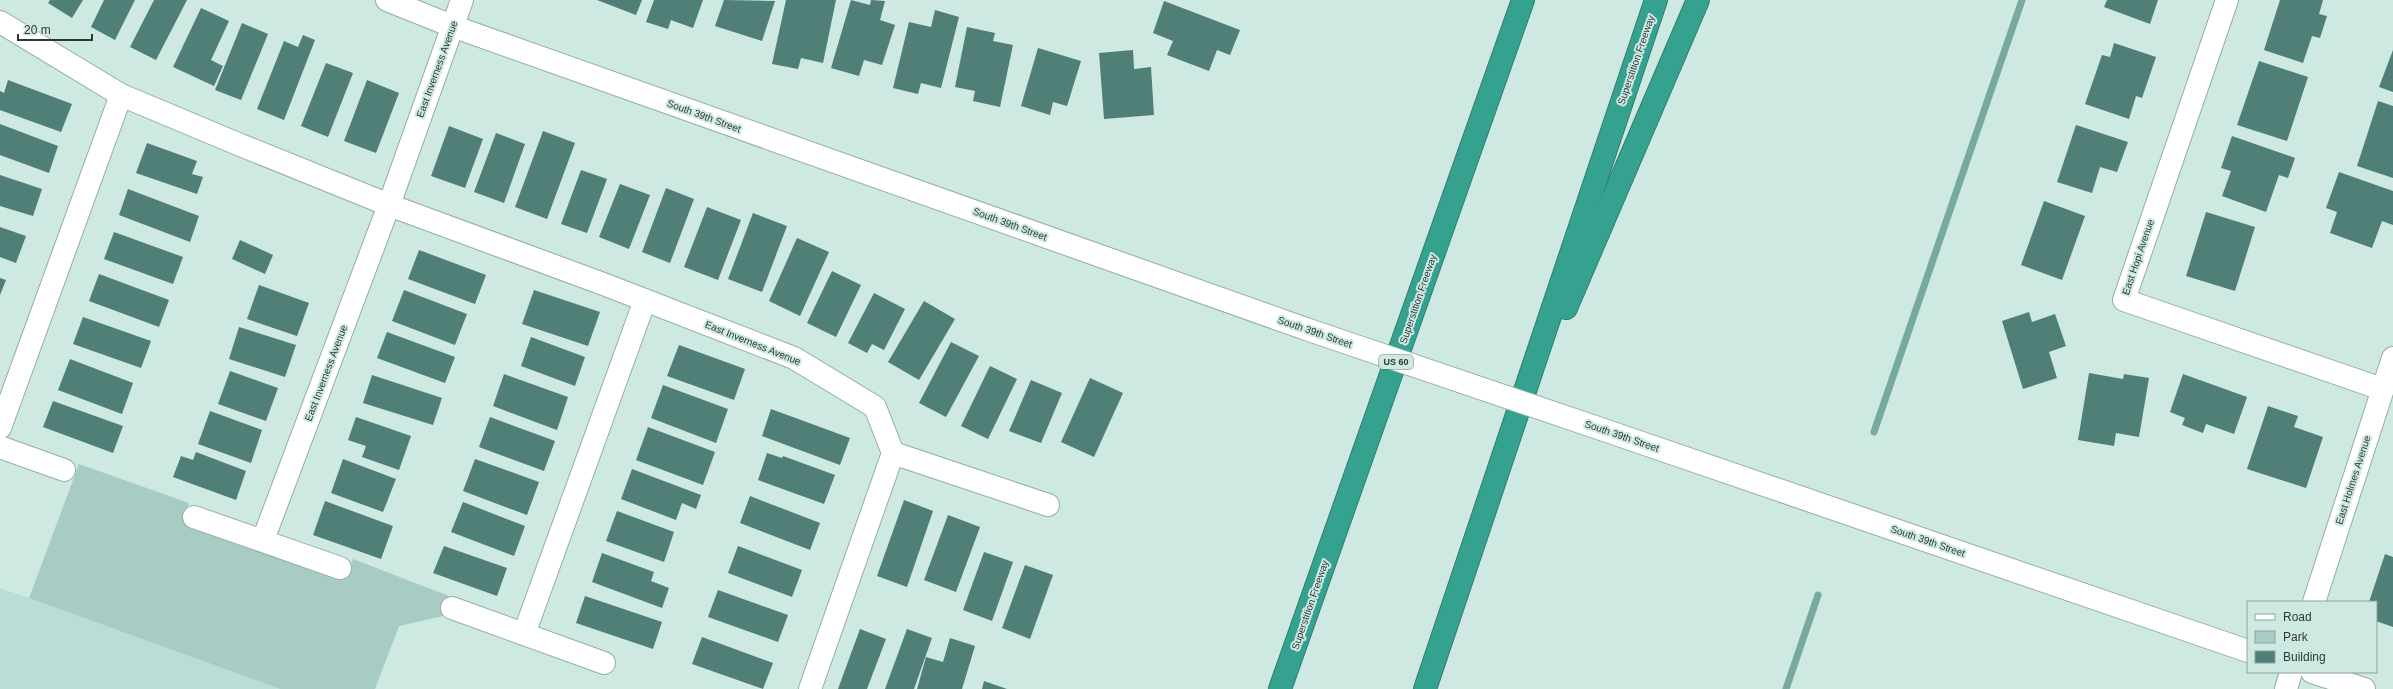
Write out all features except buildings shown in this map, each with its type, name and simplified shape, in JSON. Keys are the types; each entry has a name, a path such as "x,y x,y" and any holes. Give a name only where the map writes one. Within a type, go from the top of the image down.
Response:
{"highway":[{"path":"1511,35 1513,0"},
{"name":"Superstition Freeway","path":"1280,689 1523,0"},
{"name":"Superstition Freeway","path":"1424,689 1656,0"},
{"path":"1502,458 1698,0"}],"street":[{"name":"South 39th Street","path":"387,0 452,26 1306,329 2247,650"},
{"name":"East Inverness Avenue","path":"263,540 389,205 462,0"},
{"name":"East Hopi Avenue","path":"2227,0 2124,300 2382,389"},
{"name":"East Inverness Avenue","path":"0,22 121,95 389,205 645,300 794,358 876,407 893,453"},
{"path":"0,428 121,95"},
{"path":"524,634 645,300"},
{"name":"East Holmes Avenue","path":"2314,601 2393,358"},
{"path":"0,447 64,470"},
{"path":"810,689 893,453 1048,505"},
{"path":"194,517 340,568"},
{"path":"452,608 604,663"},
{"path":"2286,689 2291,673"},
{"path":"2315,673 2364,689"}],"shaded area":[{"path":"0,588 29,598 280,689 0,689"}],"green space":[{"path":"79,464 189,503 184,522 344,579 353,559 449,596 443,616 399,626 375,689 280,689 29,598"}],"waterway":[{"path":"1874,432 2022,0"},
{"path":"1786,689 1818,595"}]}
